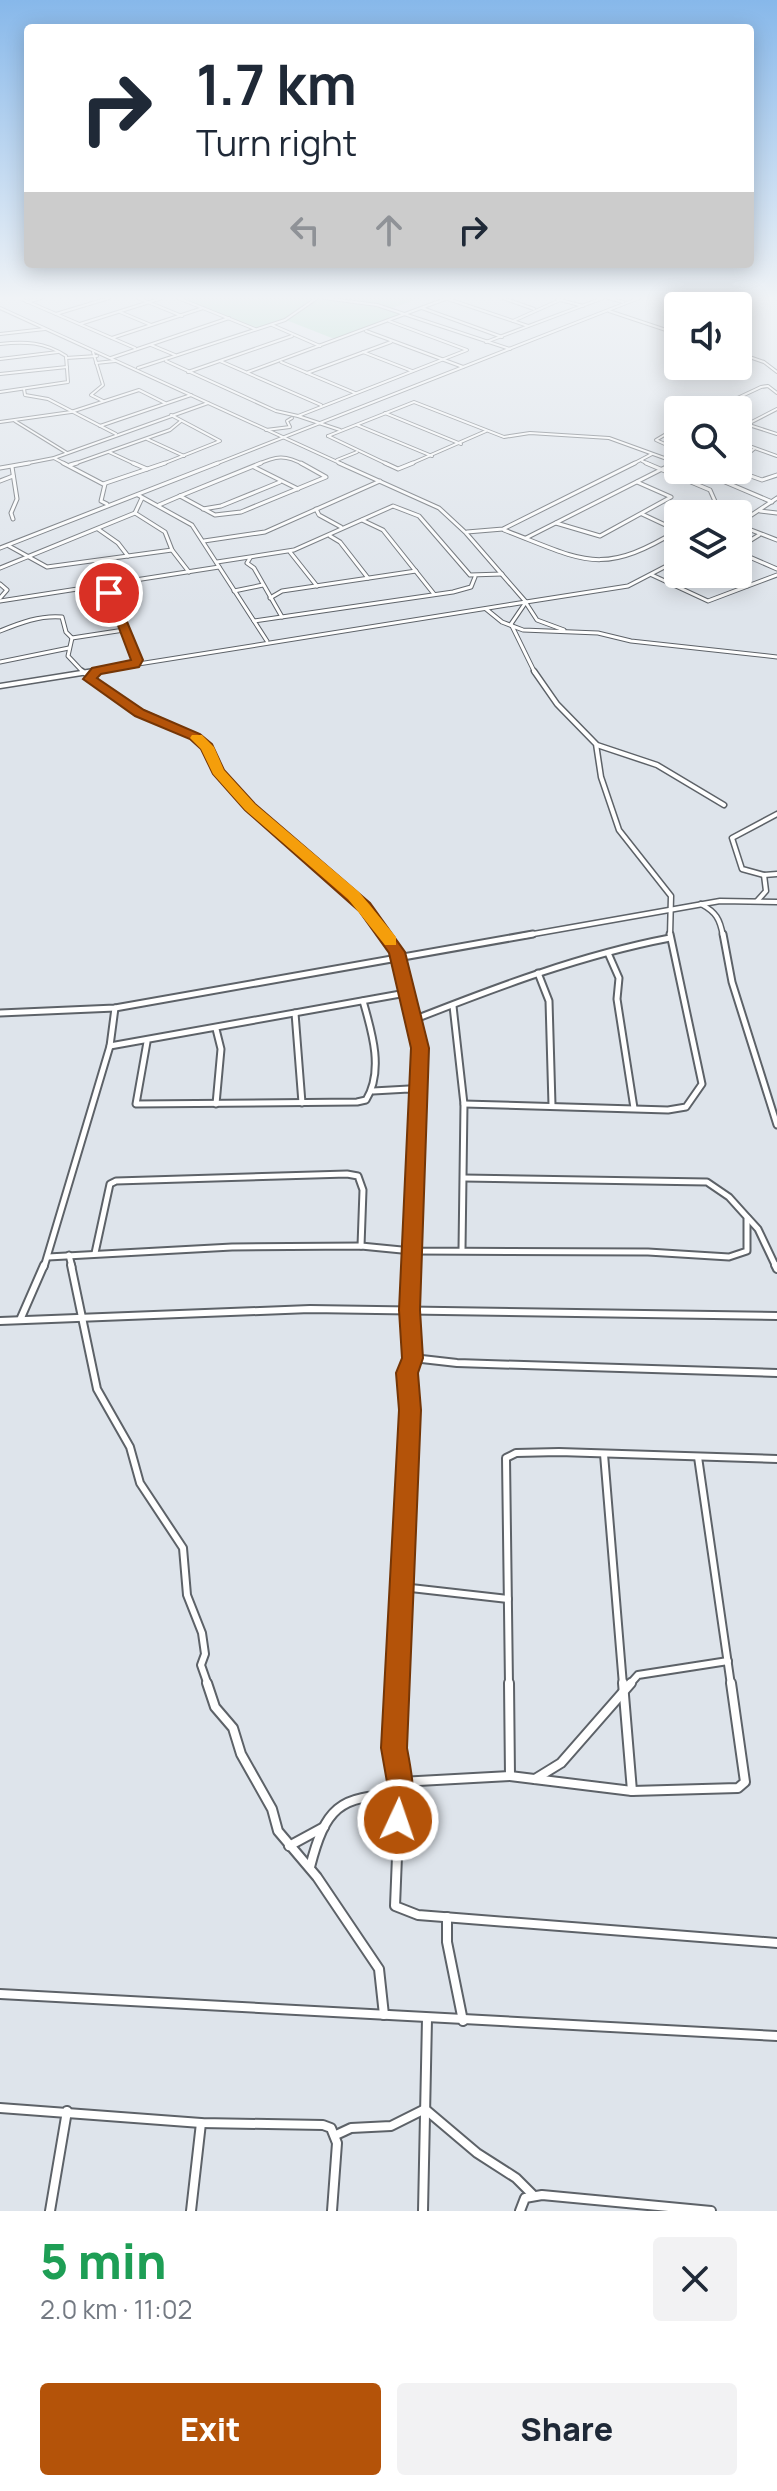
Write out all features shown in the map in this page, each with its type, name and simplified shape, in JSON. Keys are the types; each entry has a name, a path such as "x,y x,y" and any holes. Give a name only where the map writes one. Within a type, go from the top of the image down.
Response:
{"street":[{"path":"52,401 117,435"},
{"path":"161,401 165,403"},
{"path":"100,426 170,401"},
{"path":"257,401 342,431"},
{"path":"312,401 323,406"},
{"path":"265,431 290,427 287,421 335,401"},
{"path":"0,548 116,502 140,497 376,401"},
{"path":"0,422 71,412 104,402"},
{"path":"0,468 54,458 209,402 265,431 287,437 439,508 502,574 537,620 566,631"},
{"path":"487,431 398,469 328,437 414,402 504,437 530,433 609,438 664,457"},
{"path":"752,422 777,409"},
{"path":"384,413 461,444"},
{"path":"54,458 105,484 220,441 171,415"},
{"path":"15,421 67,453"},
{"path":"69,465 147,439 178,426 181,421"},
{"path":"356,424 433,456"},
{"path":"752,425 777,434"},
{"path":"297,432 294,436 298,443"},
{"path":"147,439 185,456"},
{"path":"752,454 755,452 753,448 777,456"},
{"path":"109,452 148,470"},
{"path":"337,460 358,452"},
{"path":"466,533 503,529 653,454"},
{"path":"159,505 179,496 277,456 289,456 325,475 241,512 215,515 179,496"},
{"path":"641,461 710,490 714,500"},
{"path":"253,466 299,489"},
{"path":"12,467 17,499 11,513 13,519"},
{"path":"526,538 664,468"},
{"path":"752,476 762,480 777,475"},
{"path":"0,481 13,476"},
{"path":"93,479 118,481"},
{"path":"204,541 265,532 380,481"},
{"path":"202,509 221,506 280,482"},
{"path":"555,522 600,536 671,497 637,482"},
{"path":"99,509 105,484"},
{"path":"732,484 773,500"},
{"path":"140,497 185,519 204,541 267,641"},
{"path":"0,568 135,513 140,497"},
{"path":"752,515 773,500"},
{"path":"771,511 773,500"},
{"path":"102,502 116,502"},
{"path":"0,599 189,572 289,551 393,506 414,513 475,577"},
{"path":"316,509 319,515 342,528"},
{"path":"759,511 777,513"},
{"path":"135,513 165,532 172,550 189,572"},
{"path":"641,514 664,524"},
{"path":"361,519 383,530 435,595"},
{"path":"98,529 118,543 128,556"},
{"path":"503,529 573,557 618,559 632,556 664,538"},
{"path":"752,531 777,540"},
{"path":"329,535 340,542 368,578"},
{"path":"752,540 760,535"},
{"path":"8,545 47,567 172,550"},
{"path":"289,551 317,586"},
{"path":"251,557 247,563 282,617"},
{"path":"752,557 777,569"},
{"path":"0,686 267,641 628,586 664,567"},
{"path":"270,598 272,593 416,571"},
{"path":"475,577 502,574"},
{"path":"651,574 664,580"},
{"path":"752,585 777,575"},
{"path":"254,621 468,589 475,577"},
{"path":"0,584 19,598"},
{"path":"106,584 133,645 134,664"},
{"path":"234,591 263,585"},
{"path":"682,588 708,601 745,588"},
{"path":"0,599 7,590"},
{"path":"512,627 526,602"},
{"path":"485,608 512,627 537,679 574,728 596,744 657,765 724,805"},
{"path":"0,631 28,620 55,616 62,617 66,632 72,638"},
{"path":"512,627 777,657"},
{"path":"72,638 124,630"},
{"path":"72,638 68,656 90,679 128,706 195,736 207,747 210,759 225,780 276,833 365,907 398,956 420,1048 410,1310 413,1358 407,1373 410,1410 394,1748 400,1782 393,1892 395,1906 406,1913 447,1917 777,1943"},
{"path":"0,662 69,648"},
{"path":"90,679 101,669"},
{"path":"464,1104 668,1110 686,1107 702,1084 670,938 668,888 627,841 615,821 612,800 601,777 596,744"},
{"path":"777,814 732,838 739,867 764,875 777,874"},
{"path":"764,875 766,891 776,902"},
{"path":"757,901 766,891"},
{"path":"0,1013 115,1008 700,904 776,902"},
{"path":"700,904 713,910 720,920 732,982 777,1125"},
{"path":"413,1020 538,973 670,938"},
{"path":"608,953 619,978 617,999 634,1108"},
{"path":"538,973 549,1001 552,1105"},
{"path":"110,1046 147,1042 406,993"},
{"path":"147,1042 136,1104 357,1102 366,1100 373,1091 374,1036 363,1001"},
{"path":"453,1006 464,1104 462,1249"},
{"path":"20,1320 48,1257 110,1046 115,1008"},
{"path":"295,1013 302,1103"},
{"path":"216,1029 221,1049 216,1104"},
{"path":"410,1089 419,1078"},
{"path":"373,1091 410,1089 418,1096"},
{"path":"95,1253 110,1184 116,1181 347,1174 358,1176 362,1182 361,1246"},
{"path":"464,1178 707,1182 729,1197 758,1229 777,1269"},
{"path":"48,1257 361,1246 412,1251 462,1249 729,1257 747,1251 747,1217"},
{"path":"69,1255 80,1317 97,1376 97,1389 130,1447 140,1483 183,1548 187,1595 202,1633 205,1654 201,1665 215,1707 233,1728 241,1754 272,1809 278,1831 310,1868 379,1969 384,2015"},
{"path":"0,1321 310,1309 777,1316"},
{"path":"413,1358 457,1363 777,1373"},
{"path":"510,1776 503,1469 506,1458 516,1453 559,1452 777,1459"},
{"path":"604,1454 632,1791"},
{"path":"400,1782 510,1776 632,1791 738,1788 745,1782 698,1457"},
{"path":"402,1587 438,1595 479,1593 508,1599"},
{"path":"535,1779 561,1763 638,1675 728,1661"},
{"path":"289,1846 325,1827 357,1796 399,1796"},
{"path":"310,1868 325,1827"},
{"path":"447,1917 447,1942 463,2021"},
{"path":"0,1994 777,2036"},
{"path":"423,2211 427,2019"},
{"path":"0,2108 201,2123 323,2125 336,2135"},
{"path":"336,2135 352,2125 374,2129 393,2125 425,2109"},
{"path":"425,2109 447,2123 469,2147 516,2174 533,2195"},
{"path":"50,2211 67,2111"},
{"path":"191,2211 201,2123"},
{"path":"332,2211 336,2135"},
{"path":"520,2211 525,2198 533,2195 711,2211"}],"slow traffic":[{"path":"197,738 207,747 218,771 250,807 276,833 365,907 390,941"}],"route":[{"path":"109,593 137,660 134,664 101,669 90,679 140,713 195,736 207,747 218,771 250,807 276,833 365,907 397,952 420,1048 410,1310 413,1358 407,1373 410,1410 394,1748 400,1782 398,1820"}]}
